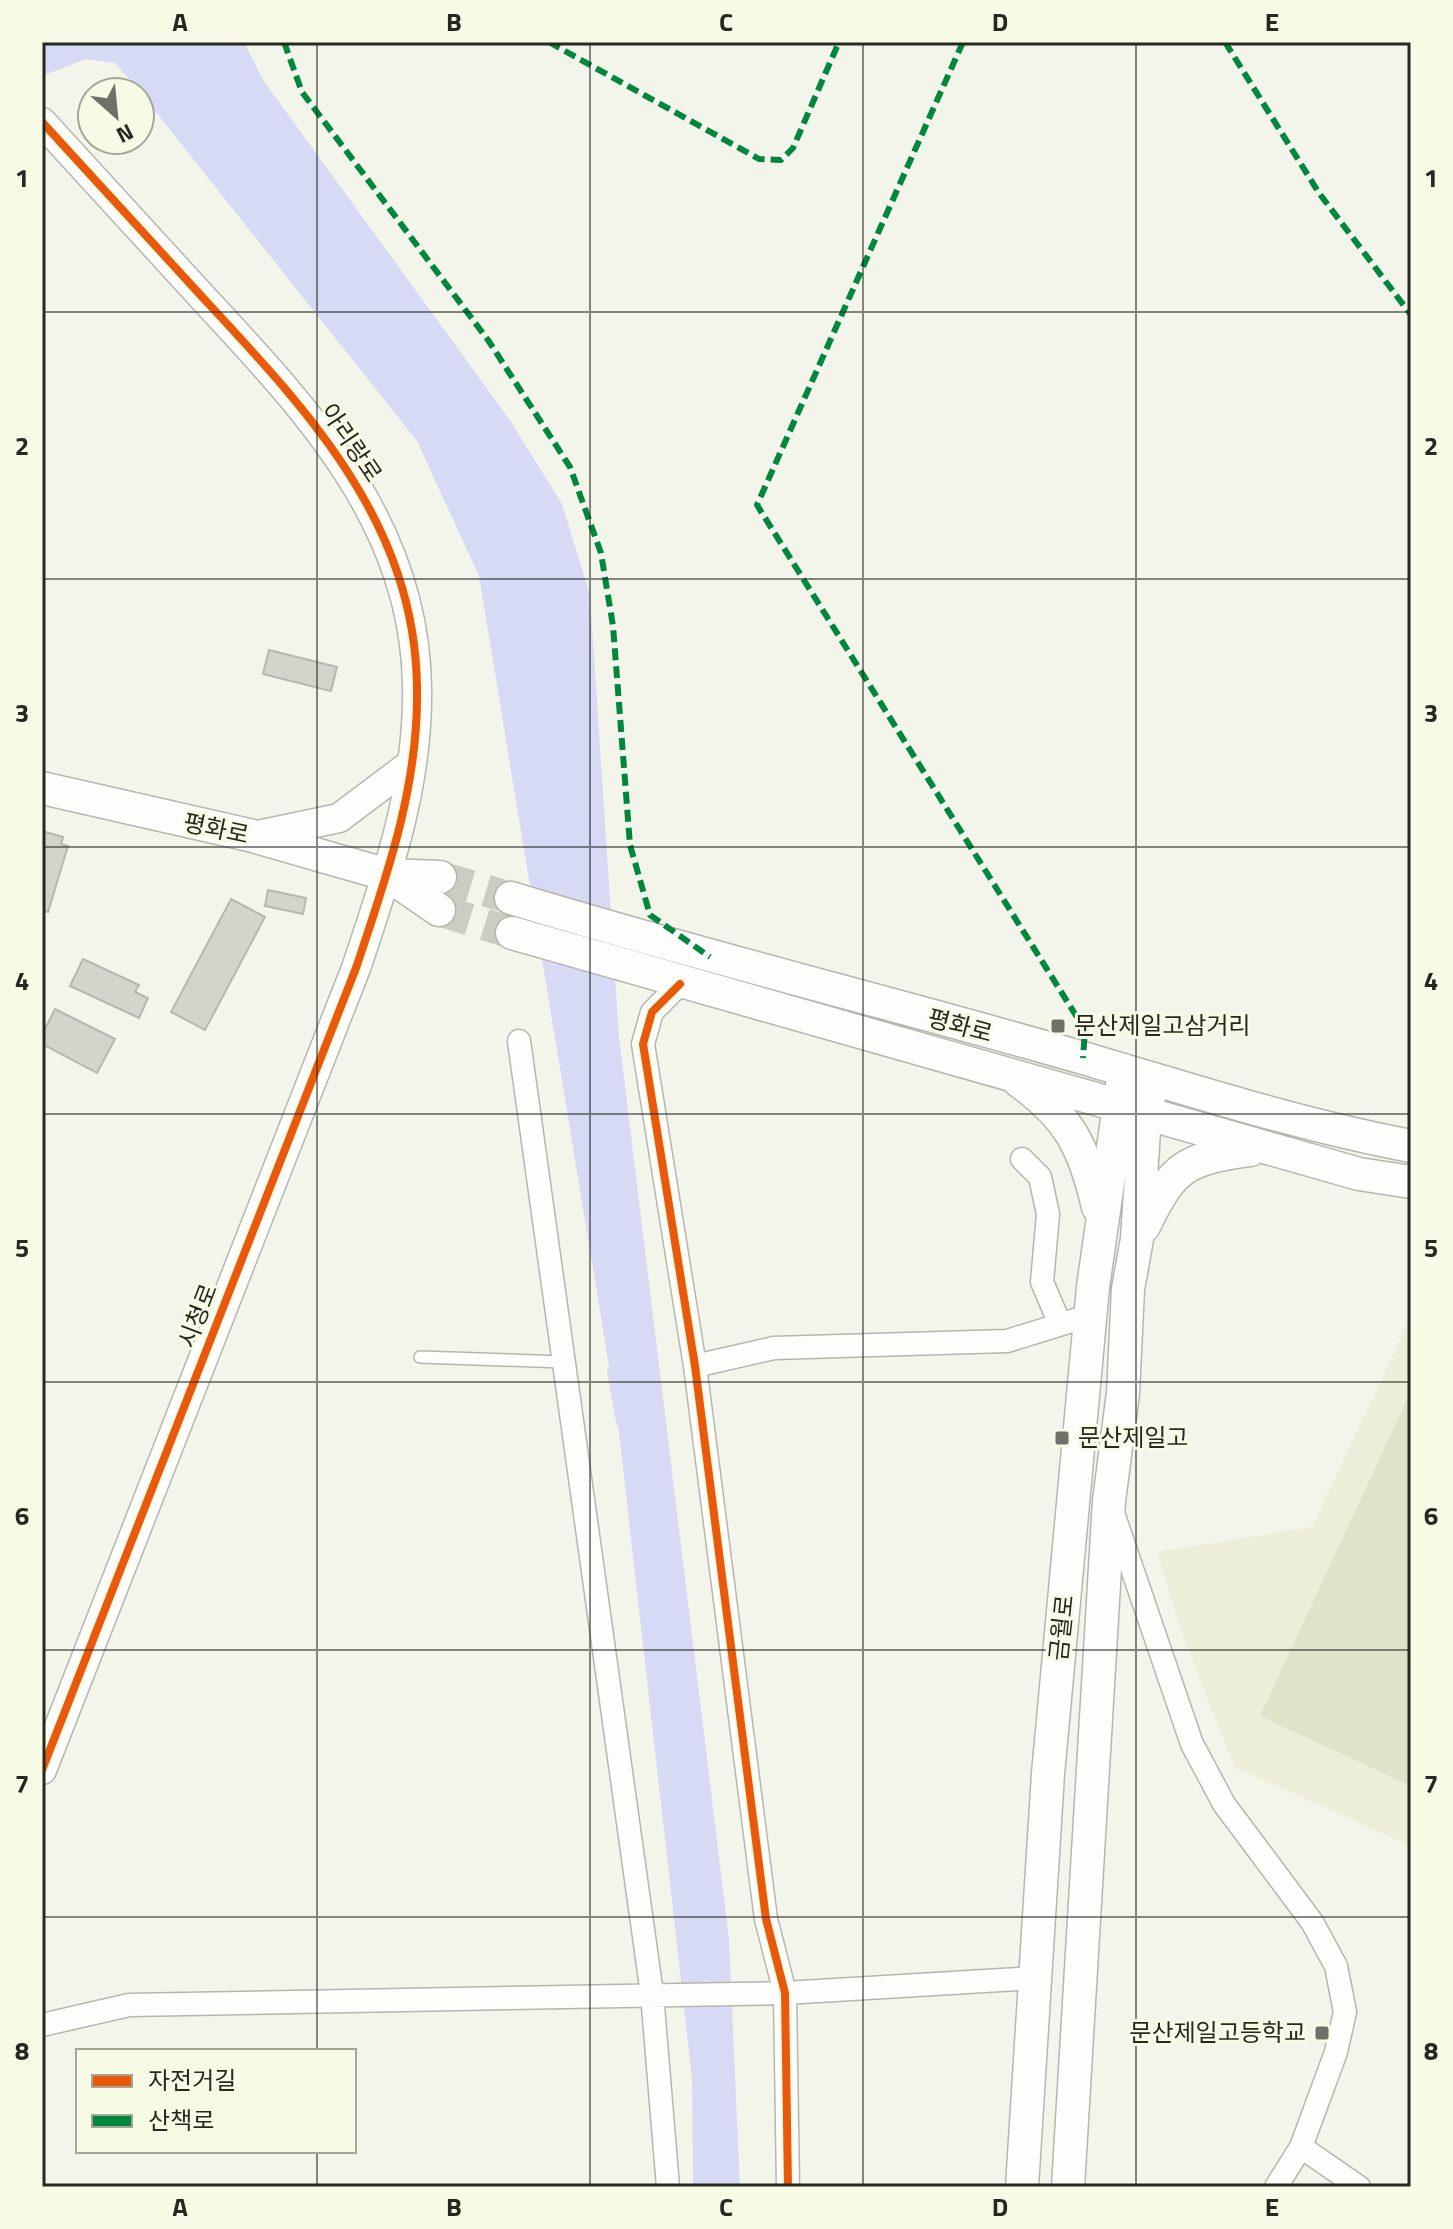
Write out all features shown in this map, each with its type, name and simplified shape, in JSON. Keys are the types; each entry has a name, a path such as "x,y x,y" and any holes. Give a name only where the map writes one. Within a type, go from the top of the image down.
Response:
{"main road":[{"name":"평화로","path":"42,788 253,836 388,875 440,877"},
{"name":"평화로","path":"388,875 439,910"},
{"name":"평화로","path":"511,898 631,935 1300,1123 1411,1146"},
{"name":"평화로","path":"512,933 680,984 1359,1174 1411,1182"},
{"path":"1010,1075 1038,1094 1077,1137 1090,1172 1102,1226"},
{"name":"금월로","path":"1022,2187 1048,1774 1091,1315 1102,1226 1138,1075"},
{"name":"금월로","path":"1068,2187 1109,1501 1123,1393 1128,1289 1137,1239 1131,1110"},
{"path":"1137,1239 1162,1189 1184,1167 1203,1156 1266,1148"}],"street":[{"name":"아리랑로","path":"42,122 295,398 361,489 383,537 409,611 417,687 408,797 388,875"},
{"path":"253,836 339,818 412,763"},
{"name":"시청로","path":"42,1770 356,968 388,875"},
{"path":"680,984 652,1012 643,1044 695,1366 778,1994 788,2187"},
{"path":"519,1041 657,1994 668,2187"},
{"path":"1022,1159 1040,1177 1048,1214 1042,1282 1060,1324"},
{"path":"695,1366 774,1348 1007,1341 1091,1315"},
{"path":"1109,1501 1192,1744 1224,1804 1312,1922 1336,1966 1345,2012 1336,2052 1301,2147 1276,2187"},
{"path":"42,2025 129,2005 778,1994 1035,1978"},
{"path":"1301,2147 1359,2187"}],"lane":[{"path":"420,1357 564,1362"}],"shaded area":[{"path":"1411,1316 1411,1846 1234,1767 1179,1625 1157,1552 1312,1527"},
{"path":"1411,1391 1411,1786 1260,1716"}],"water":[{"path":"42,42 244,42 263,80 509,419 562,504 590,595 619,1037 729,1939 740,2187 693,2187 692,2078 617,1415 479,576 417,441 156,112 156,76 126,76 115,63 86,59 42,76"}],"building":[{"path":"269,650 337,667 331,691 263,674"},
{"path":"42,831 63,837 61,844 68,846 48,912 42,910"},
{"path":"268,890 306,898 303,914 265,906"},
{"path":"231,899 265,917 205,1030 171,1012"},
{"path":"83,959 139,985 135,992 148,998 139,1018 70,986"},
{"path":"55,1009 115,1039 97,1073 42,1044 42,1035"}],"waterway":[{"path":"610,1371 619,1423"}],"tunnel":[{"path":"440,877 511,898"},
{"path":"439,910 512,933"}],"marked path":[{"path":"284,42 302,92 488,340 570,467 601,553 613,626 630,845 650,915 710,957"},
{"path":"549,42 759,159 781,160 793,148 839,42"},
{"path":"963,42 757,505 1085,1030 1083,1058"},
{"path":"1225,42 1319,193 1411,315"}],"cycle path":[{"path":"42,122 282,385 349,474 376,522 398,574 412,628 417,687 413,759 407,795 356,968 42,1770"},
{"path":"680,984 652,1012 643,1044 695,1366 766,1919 785,1993 788,2187"}],"place":[{"name":"문산제일고삼거리","path":"1058,1026"},
{"name":"문산제일고","path":"1062,1438"},
{"name":"문산제일고등학교","path":"1322,2033"}]}
